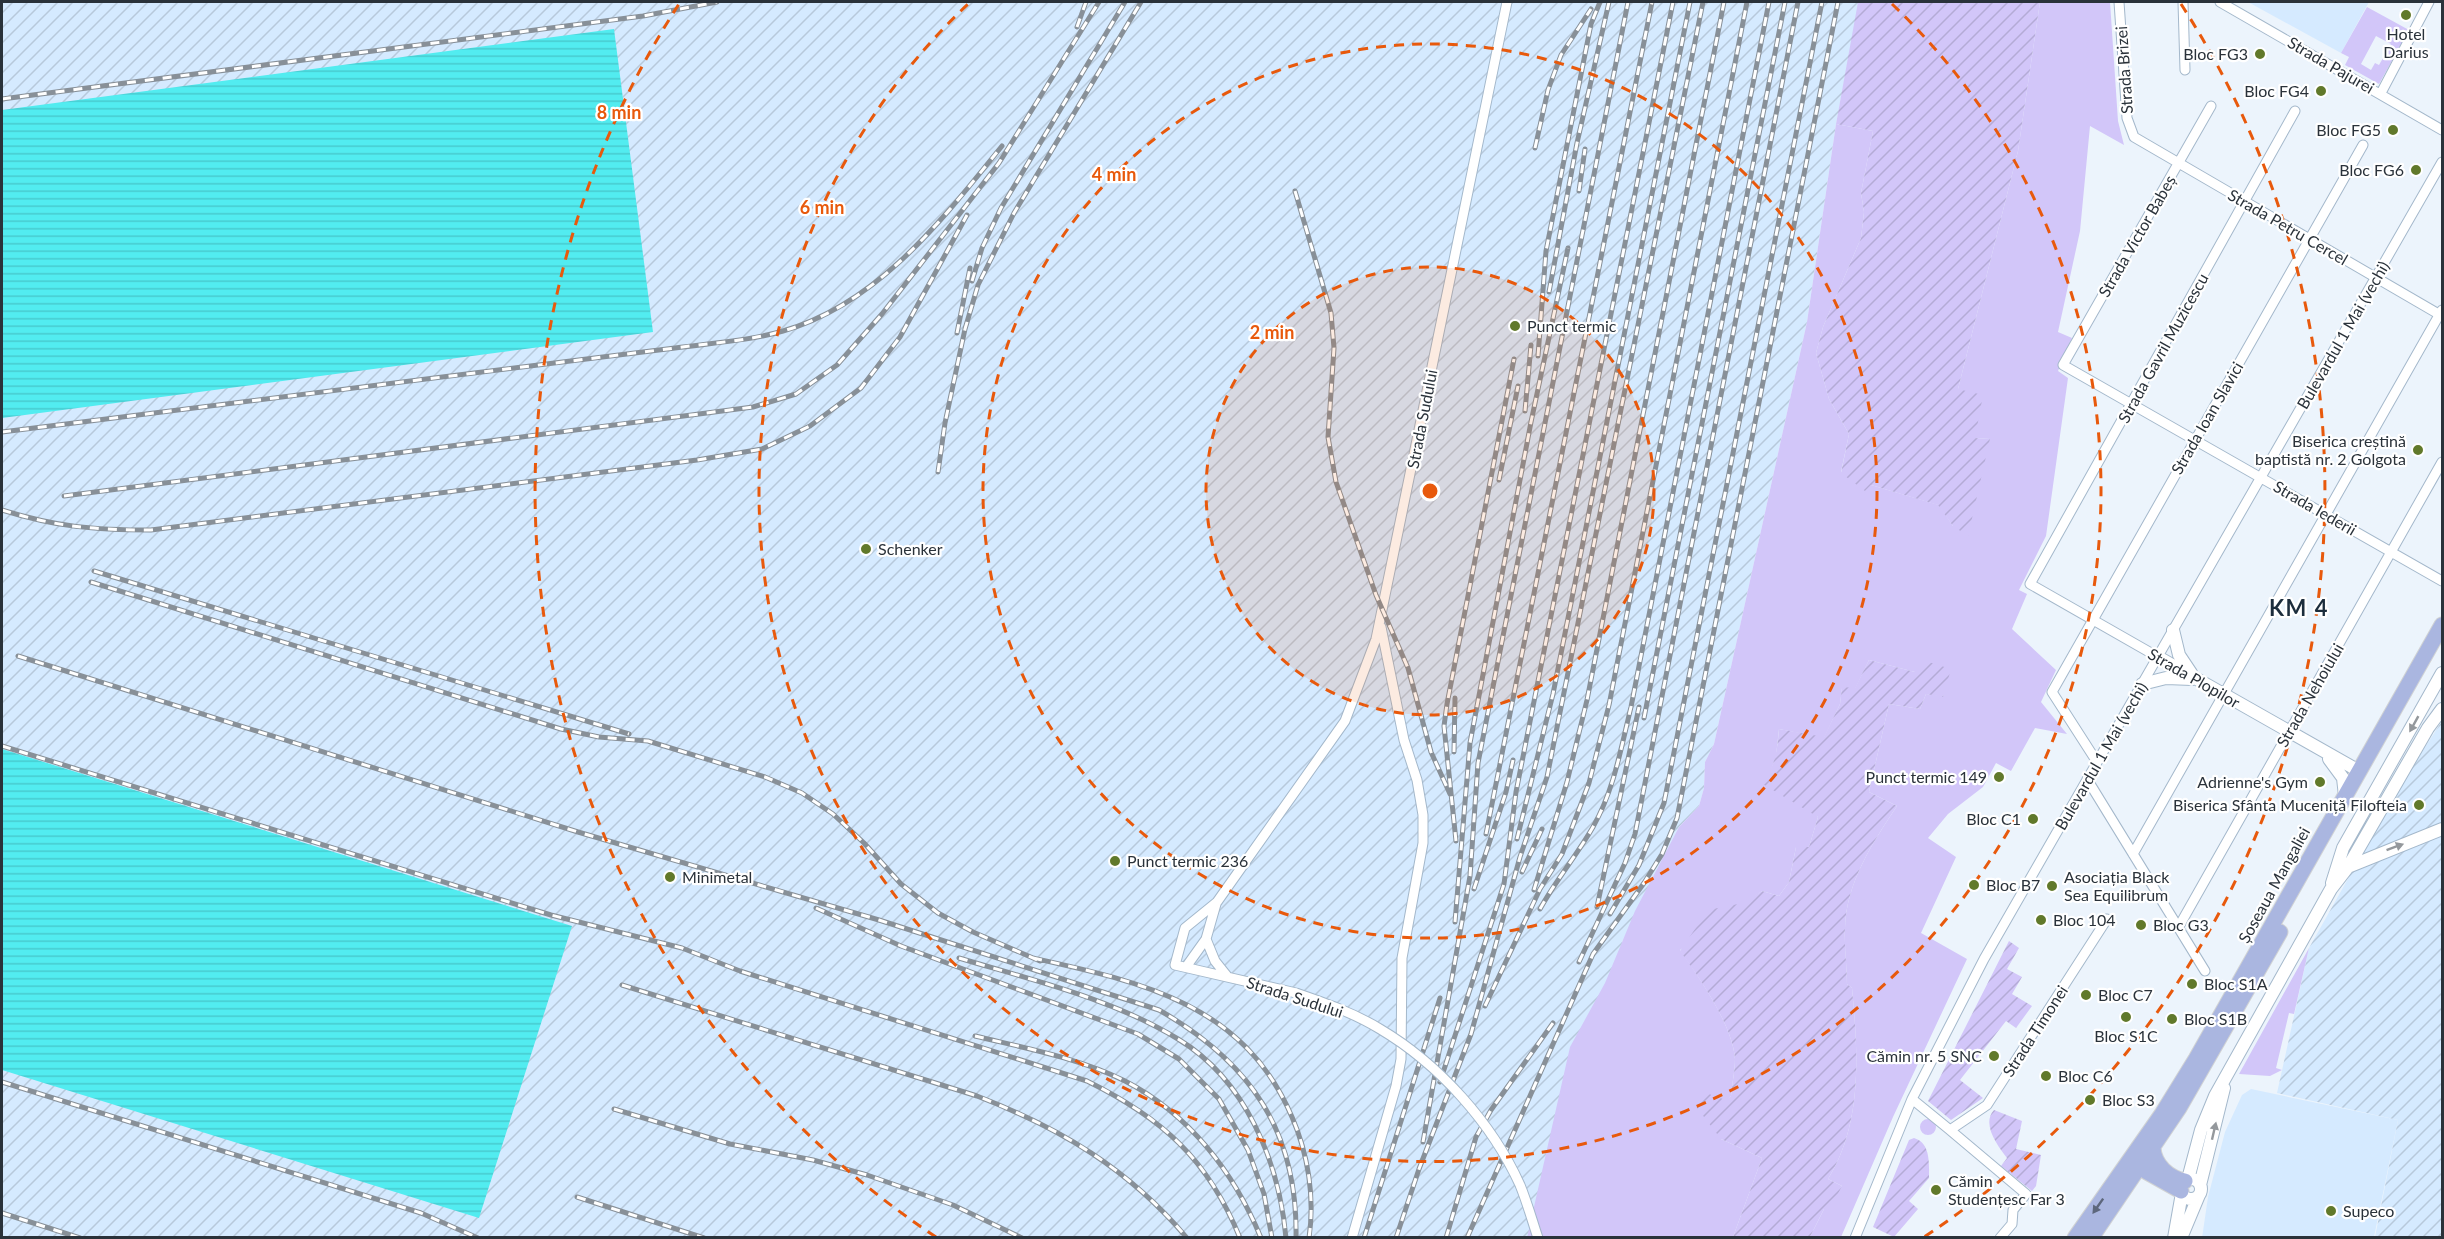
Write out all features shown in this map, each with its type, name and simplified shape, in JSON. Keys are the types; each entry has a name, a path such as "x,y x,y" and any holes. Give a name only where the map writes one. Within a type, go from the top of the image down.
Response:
{"main road":[{"name":"Șoseaua Mangaliei","path":"2136,1163 2139,1154 2196,1059 2442,625"},
{"name":"Șoseaua Mangaliei","path":"2136,1163 2153,1148 2231,1020 2442,641"},
{"path":"2153,1148 2154,1157 2164,1170 2189,1187"},
{"path":"2136,1163 2189,1187"},
{"path":"2075,1238 2136,1163"},
{"path":"2091,1238 2136,1163"}],"street":[{"name":"Strada Sudului","path":"1506,2 1380,625 1345,721 1217,902 1185,928 1175,964 1296,993 1338,1008 1381,1029 1425,1062 1468,1104 1502,1152 1520,1186 1538,1238"},
{"name":"Strada Brizei","path":"2119,2 2127,118 2134,137"},
{"path":"2183,2 2185,70"},
{"name":"Strada Pajurei","path":"2220,2 2442,129"},
{"path":"2380,93 2429,2"},
{"name":"Strada Victor Babeș","path":"2063,365 2211,106"},
{"name":"Strada Gavril Muzicescu","path":"2030,584 2295,111"},
{"name":"Strada Petru Cercel","path":"2134,137 2442,314"},
{"name":"Strada Ioan Slavici","path":"2097,762 2052,692 2363,145"},
{"name":"Bulevardul 1 Mai (vechi)","path":"1854,1238 1912,1100 1984,959 2442,162"},
{"path":"2133,854 2442,314"},
{"name":"Strada Iederii","path":"2063,365 2442,581"},
{"name":"Strada Nehoiului","path":"2178,928 2442,462"},
{"name":"Strada Plopilor","path":"2030,584 2359,771"},
{"path":"1352,1238 1396,1086 1401,1059 1402,958 1423,843 1423,815 1416,780 1404,740 1380,625"},
{"path":"2173,630 2179,655 2196,679"},
{"path":"2331,889 2343,848 2442,673"},
{"path":"2142,684 2166,678 2196,679"},
{"path":"2174,1238 2227,1075 2331,889 2348,867 2428,728 2442,709"},
{"path":"2322,751 2343,778 2345,796"},
{"path":"2087,779 2205,971"},
{"path":"2348,867 2442,828"},
{"name":"Strada Sudului","path":"1186,967 1206,939 1217,902"},
{"name":"Strada Timonei","path":"1950,1130 1988,1105 2107,919"},
{"name":"Strada Sudului","path":"1206,939 1215,961 1227,976"},
{"path":"1912,1100 2026,1194 2013,1210 2012,1224 2000,1238"},
{"path":"2181,1238 2189,1187"}],"shaded area":[{"path":"2,2 1859,2 1836,124 1807,322 1714,744 1705,762 1704,788 1699,806 1679,827 1622,942 1733,1237 2,1237"},
{"path":"1858,2 2040,2 2018,151 1958,389 1983,395 1975,438 1990,439 1968,536 1953,526 1938,505 1871,485 1865,491 1841,473 1849,434 1829,399 1816,353 1823,327 1861,238 1864,212 1861,193 1873,131 1836,124"},
{"path":"2040,2 2110,2 2118,121 2124,145 2090,126 2080,231 2058,332 2072,338 2058,371 2068,378 2046,536 2019,590 2027,594 2012,629 2056,670 2041,702 2067,734 2035,728 2011,771 1996,763 1983,787 1948,814 1928,838 1956,857 1921,933 1967,959 1893,1117 1841,1237 1810,1237 1824,1209 1842,1186 1828,1179 1839,1157 1853,1111 1856,1037 1852,988 1847,984 1845,949 1845,928 1850,895 1862,864 1897,806 1869,792 1889,704 1920,709 1926,694 1944,696 1915,672 1869,660 1855,689 1842,688 1840,704 1824,738 1779,729 1776,756 1770,773 1818,817 1809,847 1796,847 1789,882 1779,896 1762,891 1680,950 1714,1002 1733,1046 1734,1073 1721,1139 1762,1158 1733,1237 1527,1238 1570,1047 1605,983 1635,911 1679,827 1699,806 1704,788 1705,762 1714,744 1807,322 1836,124 1873,131 1861,193 1864,212 1861,238 1823,327 1816,353 1829,399 1849,434 1841,472 1871,485 1939,505 1953,526 1990,439 1974,438 1958,389 2018,151"},
{"path":"2248,2 2369,2 2341,53"},
{"path":"2367,7 2409,30 2379,84 2345,65 2349,57 2341,53","holes":["2376,36 2391,44 2379,65 2375,63 2371,70 2361,64"]},
{"path":"1869,660 1915,672 1922,660 1951,669 1943,697 1926,694 1920,709 1889,704 1869,792 1897,806 1862,864 1850,895 1847,911 1845,949 1847,984 1852,988 1856,1037 1855,1086 1853,1111 1847,1135 1828,1179 1842,1186 1830,1209 1824,1209 1810,1237 1733,1237 1762,1158 1721,1139 1694,1104 1706,1093 1726,1100 1731,1096 1735,1059 1733,1046 1722,1017 1680,951 1708,910 1743,903 1762,891 1779,896 1789,882 1796,847 1809,847 1818,817 1761,783 1773,764 1779,729 1824,737 1840,704 1842,687 1855,688"},
{"path":"2442,721 2442,1237 2375,1237 2398,1120 2277,1093 2309,948 2403,781"},
{"path":"2009,941 2019,948 2007,969 2022,977 2012,994 2032,1006 2016,1028 2006,1021 1960,1080 1983,1098 1951,1120 1928,1101"},
{"path":"2309,948 2294,1014 2289,1013 2276,1068 2282,1070 2270,1076 2239,1074"},
{"path":"2251,1089 2398,1120 2374,1237 2202,1238 2208,1197 2225,1132 2242,1095"},
{"path":"1994,1110 2022,1121 2016,1149 2041,1155 2036,1186 2032,1191 2001,1166 2007,1158 1990,1128 1990,1116"},
{"path":"1928,1119 1934,1121 1936,1127 1934,1133 1928,1135 1922,1133 1920,1127 1922,1121"},
{"path":"1914,1138 1924,1144 1926,1149 1929,1178 1909,1201 1918,1209 1894,1237 1873,1227 1909,1140"}],"water":[{"path":"614,29 653,332 2,418 2,110"},
{"path":"2,749 572,926 479,1218 2,1070"}],"railway":[{"path":"2,99 643,16 717,2"},
{"path":"1077,27 1086,2"},
{"path":"64,496 753,407 796,394 837,365 882,314 999,163 1099,2"},
{"path":"972,281 982,248 1001,208 1125,2"},
{"path":"938,472 945,423 965,329 978,285 1014,213 1141,2"},
{"path":"1538,356 1546,251 1591,24 1600,2"},
{"path":"1549,292 1577,143 1609,2"},
{"path":"1423,1142 1470,876 1478,763 1628,2"},
{"path":"1486,834 1652,2"},
{"path":"1440,1082 1504,884 1516,792 1673,2"},
{"path":"1517,839 1553,694 1690,2"},
{"path":"1396,1238 1419,1169 1471,1034 1520,857 1547,777 1703,2"},
{"path":"1534,890 1567,782 1587,700 1724,2"},
{"path":"1485,1006 1540,889 1562,854 1589,783 1609,705 1747,2"},
{"path":"1540,909 1600,813 1612,784 1620,753 1631,707 1769,2"},
{"path":"1644,718 1785,2"},
{"path":"1579,962 1625,863 1635,834 1798,2"},
{"path":"1610,914 1639,865 1664,803 1822,2"},
{"path":"1467,1238 1593,954 1662,854 1677,818 1838,2"},
{"path":"1535,148 1548,90 1561,55 1591,9"},
{"path":"2,432 729,341 783,331 817,318 849,301 878,280 931,230 1002,146"},
{"path":"1579,191 1585,149"},
{"path":"1295,191 1331,313 1334,348 1328,437 1336,482 1376,595 1408,668 1431,752 1450,794"},
{"path":"2,510 76,526 151,530 697,460 762,449 810,426 861,388 900,337 967,215"},
{"path":"1455,922 1470,743 1531,422 1568,248"},
{"path":"957,333 970,268"},
{"path":"1525,411 1531,345"},
{"path":"1456,841 1444,726 1514,359"},
{"path":"1499,480 1518,386"},
{"path":"94,571 629,734"},
{"path":"91,582 561,729 599,737 648,741 765,777 802,793 833,814 864,843 901,884 938,913 973,932 1040,961"},
{"path":"18,656 578,832 879,920 1159,1010 1191,1030 1219,1053 1243,1077 1262,1103 1278,1133 1288,1165 1294,1200 1296,1238"},
{"path":"1454,752 1455,698"},
{"path":"1597,907 1639,707"},
{"path":"2,746 551,915 682,948 740,971 1087,1081 1138,1110 1180,1144 1213,1185 1240,1238"},
{"path":"1474,889 1506,792 1513,760"},
{"path":"1522,872 1542,829"},
{"path":"816,908 901,946 1138,1034 1179,1059 1219,1099 1248,1150 1264,1194 1272,1238"},
{"path":"959,958 1072,992 1127,1013 1178,1039 1202,1056 1223,1077 1255,1125 1276,1181 1286,1238"},
{"path":"1033,958 1113,977 1150,989 1185,1004 1218,1023 1247,1048 1272,1079 1298,1131 1309,1176 1311,1207 1309,1238"},
{"path":"622,985 977,1096 1007,1108 1065,1137 1117,1171 1165,1213 1187,1238"},
{"path":"1364,1238 1440,998"},
{"path":"1446,1238 1476,1137 1491,1110 1553,1023"},
{"path":"975,1036 1052,1054 1089,1066 1125,1081 1148,1095 1169,1110 1207,1147 1237,1190 1261,1238"},
{"path":"2,1082 421,1213 478,1238"},
{"path":"614,1109 730,1144 813,1160 867,1175 953,1205 1022,1238"},
{"path":"577,1197 704,1238"},
{"path":"2,1213 80,1238"}],"place":[{"name":"Hotel Darius","path":"2406,15"},
{"name":"Bloc FG3","path":"2260,54"},
{"name":"Bloc FG4","path":"2321,91"},
{"name":"Bloc FG5","path":"2393,130"},
{"name":"Bloc FG6","path":"2416,170"},
{"name":"Punct termic","path":"1515,326"},
{"name":"Biserica creștină baptistă nr. 2 Golgota","path":"2418,450"},
{"name":"Schenker","path":"866,549"},
{"name":"Punct termic 149","path":"1999,777"},
{"name":"Adrienne's Gym","path":"2320,782"},
{"name":"Biserica Sfânta Muceniță Filofteia","path":"2419,805"},
{"name":"Bloc C1","path":"2033,819"},
{"name":"Punct termic 236","path":"1115,861"},
{"name":"Minimetal","path":"670,877"},
{"name":"Bloc B7","path":"1974,885"},
{"name":"Asociația Black Sea Equilibrum","path":"2052,886"},
{"name":"Bloc 104","path":"2041,920"},
{"name":"Bloc G3","path":"2141,925"},
{"name":"Bloc S1A","path":"2192,984"},
{"name":"Bloc C7","path":"2086,995"},
{"name":"Bloc S1C","path":"2126,1017"},
{"name":"Bloc S1B","path":"2172,1019"},
{"name":"Cămin nr. 5 SNC","path":"1994,1056"},
{"name":"Bloc C6","path":"2046,1076"},
{"name":"Bloc S3","path":"2090,1100"},
{"name":"Cămin Studențesc Far 3","path":"1936,1190"},
{"name":"Supeco","path":"2331,1211"}],"district":[{"name":"KM 4","path":"2299,608"}]}
